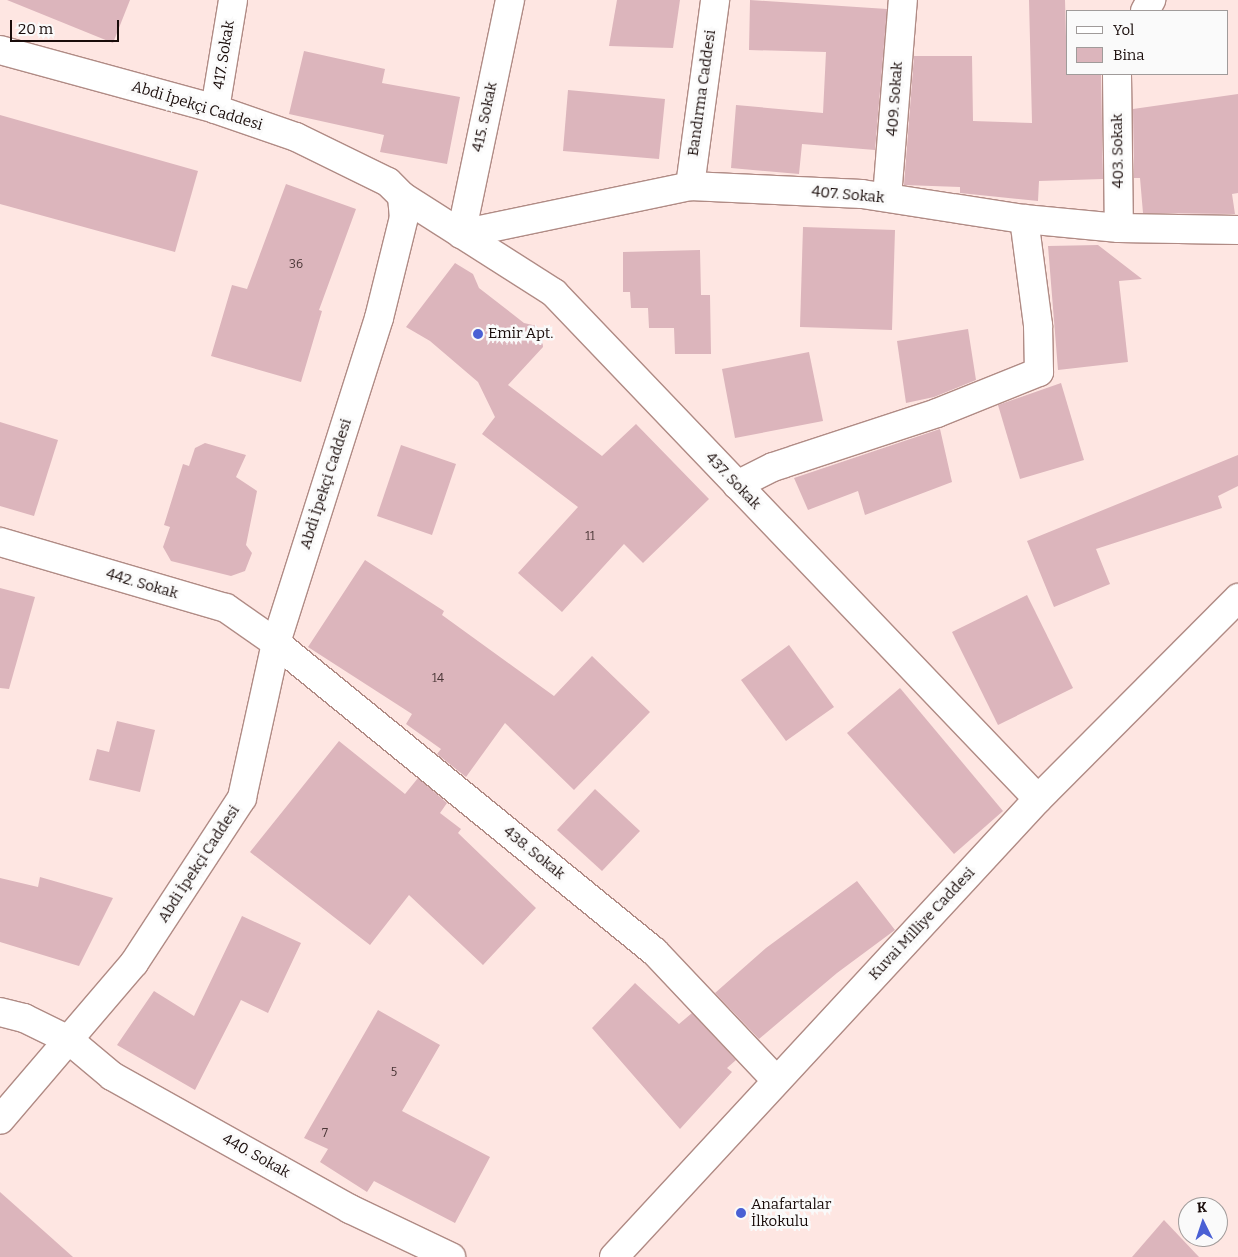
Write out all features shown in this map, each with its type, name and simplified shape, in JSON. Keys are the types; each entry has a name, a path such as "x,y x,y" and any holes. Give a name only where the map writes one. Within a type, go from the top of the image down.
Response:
{"street":[{"name":"417. Sokak","path":"214,109 233,0"},
{"name":"415. Sokak","path":"461,234 510,0"},
{"name":"Bandırma Caddesi","path":"690,186 715,0"},
{"name":"409. Sokak","path":"886,197 903,0"},
{"name":"Abdi İpekçi Caddesi","path":"0,50 214,109 296,137 388,182 402,196 404,217 379,318 276,643 242,798 134,963 0,1120"},
{"name":"403. Sokak","path":"1117,75 1119,228"},
{"name":"407. Sokak","path":"461,234 690,186 886,197 1024,219 1119,228 1238,230"},
{"name":"437. Sokak","path":"402,196 554,293 1038,799"},
{"path":"737,485 773,467 937,413 1039,372 1038,325 1024,219"},
{"name":"442. Sokak","path":"0,542 226,608 276,643"},
{"name":"Kuvai Milliye Caddesi","path":"614,1257 1038,799 1238,598"},
{"name":"438. Sokak","path":"276,643 654,951 776,1080"},
{"name":"440. Sokak","path":"0,1012 24,1018 69,1040 112,1076 350,1209 451,1257"}],"building":[{"path":"7,0 130,0 113,43"},
{"path":"617,0 680,0 673,48 609,46"},
{"path":"750,0 887,9 875,150 802,144 799,174 731,168 736,105 823,113 826,52 749,50"},
{"path":"1029,0 1065,0 1066,75 1101,75 1103,179 1039,181 1038,201 960,193 960,187 904,185 914,56 972,56 973,121 1032,123"},
{"path":"304,51 385,69 382,83 460,97 447,164 380,152 384,135 289,114"},
{"path":"568,90 665,99 659,159 563,151"},
{"path":"1238,94 1238,193 1232,194 1235,214 1143,213 1140,178 1134,178 1133,109"},
{"path":"0,115 198,171 175,252 0,204"},
{"path":"286,184 356,209 319,310 322,311 301,382 211,356 232,285 247,289"},
{"path":"803,227 895,230 892,330 800,327"},
{"path":"1098,245 1142,279 1119,281 1128,362 1058,370 1048,246"},
{"path":"700,250 701,295 710,295 711,354 675,354 674,328 649,328 648,308 631,308 630,292 623,292 623,252"},
{"path":"455,263 473,274 479,288 524,323 537,326 542,337 543,347 508,385 602,456 636,424 709,499 643,563 624,544 562,612 518,573 578,507 482,434 495,417 478,382 430,341 406,327"},
{"path":"968,329 976,380 934,397 906,403 897,341"},
{"path":"809,352 823,421 735,438 722,369"},
{"path":"1061,383 1084,460 1020,479 998,405"},
{"path":"0,422 58,440 34,516 0,506"},
{"path":"940,429 952,482 865,515 858,491 808,510 794,478"},
{"path":"205,443 246,455 236,477 257,491 246,545 252,553 245,571 231,576 171,561 163,547 170,527 164,525 183,464 189,466 195,448"},
{"path":"401,445 456,464 432,535 377,516"},
{"path":"1238,455 1238,486 1218,496 1222,508 1096,549 1110,584 1054,607 1027,541"},
{"path":"365,560 444,611 442,615 554,696 592,656 650,712 574,790 505,723 466,777 437,754 441,749 406,724 412,714 308,647"},
{"path":"0,588 35,597 9,689 0,688"},
{"path":"1027,595 1073,688 998,725 952,632"},
{"path":"789,645 834,707 786,741 741,680"},
{"path":"900,688 1003,811 954,854 847,733"},
{"path":"117,721 155,730 140,792 89,780 97,749 109,752"},
{"path":"339,741 405,794 418,778 447,803 440,813 461,829 458,833 536,908 483,965 409,895 370,945 250,852"},
{"path":"595,789 640,831 602,871 557,830"},
{"path":"40,877 113,898 79,966 0,942 0,878 38,887"},
{"path":"857,881 895,930 837,973 759,1039 715,993 766,948"},
{"path":"242,916 301,943 268,1013 241,1000 195,1090 117,1045 154,991 194,1016"},
{"path":"635,983 679,1024 692,1013 736,1060 727,1068 732,1072 680,1129 592,1028"},
{"path":"378,1010 440,1045 402,1111 490,1157 455,1223 374,1181 367,1192 320,1162 328,1149 304,1138"},
{"path":"0,1192 73,1257 0,1257"},
{"path":"1164,1220 1178,1235 1178,1247 1190,1247 1199,1257 1132,1257"}],"place":[{"name":"Emir Apt.","path":"478,334"},
{"name":"Anafartalar İlkokulu","path":"741,1213"}]}
